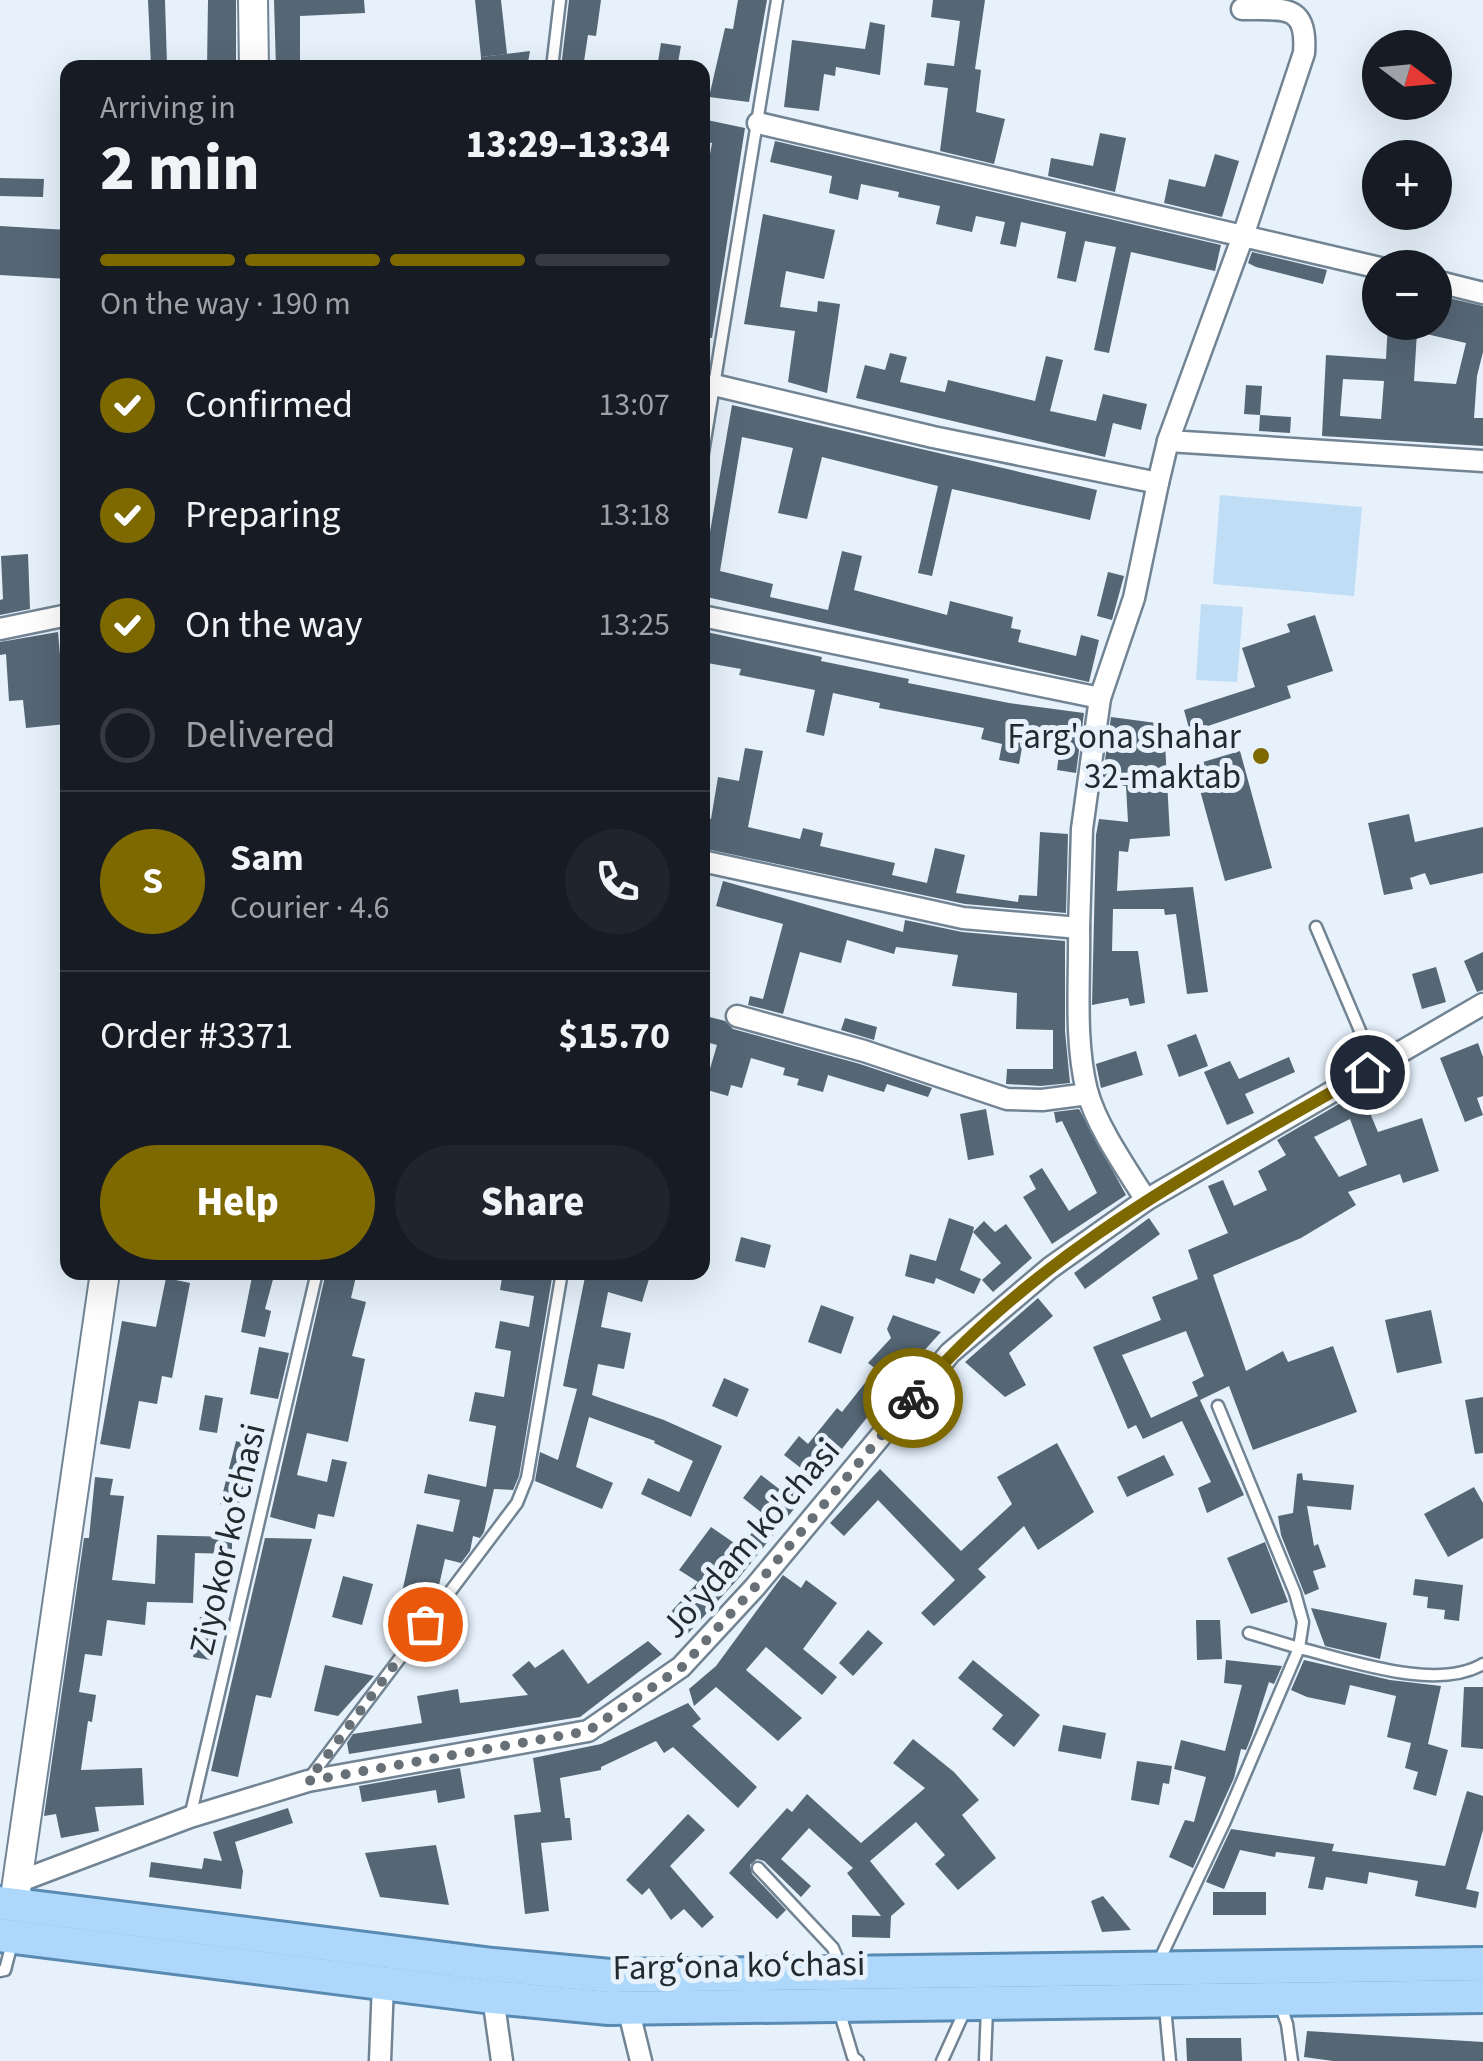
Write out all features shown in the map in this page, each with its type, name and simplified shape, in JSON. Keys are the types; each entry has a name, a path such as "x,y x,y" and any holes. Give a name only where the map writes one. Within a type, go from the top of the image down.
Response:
{"main road":[{"name":"Fargʻona koʻchasi","path":"9,1912 383,1983 628,2008 840,1988 1160,1983 1483,1964"},
{"name":"Fargʻona koʻchasi","path":"9,1912 565,1973 840,1988 978,2002 1160,1983 1278,1998 1483,1996"}],"street":[{"path":"253,0 254,60"},
{"path":"1146,1200 1119,1158 1088,1094 1081,1044 1082,829 1100,698 1134,598 1168,441 1304,53 1306,32 1299,16 1288,10 1242,9"},
{"path":"758,123 1362,264"},
{"path":"1452,285 1483,292"},
{"path":"714,386 933,437 1158,483"},
{"path":"1168,441 1483,461"},
{"path":"0,629 60,617"},
{"path":"710,618 1100,698"},
{"path":"710,862 963,918 1079,928"},
{"name":"Jo'ydam ko'chasi","path":"9,1912 190,1817 308,1781 588,1731 682,1667 755,1587 950,1353 1050,1268 1146,1200 1483,1004"},
{"path":"738,1016 883,1057 1007,1098 1042,1100 1088,1094"},
{"path":"9,1912 105,1280"},
{"path":"380,2061 383,1983"},
{"path":"493,1997 502,2061"},
{"path":"628,2008 642,2061"}],"lane":[{"path":"553,60 560,0"},
{"path":"710,410 777,0"},
{"path":"1316,927 1376,1067"},
{"name":"Ziyokor koʻchasi","path":"190,1817 315,1280"},
{"path":"308,1781 517,1503 527,1478 561,1280"},
{"path":"1170,2061 1160,1983 1299,1648 1304,1622 1218,1406"},
{"path":"1249,1633 1409,1674 1450,1674 1483,1664"},
{"path":"758,1868 834,1948 853,2058 858,2061"},
{"path":"0,1971 10,1961 9,1912"},
{"path":"1278,1998 1292,2061"},
{"path":"942,2061 978,2002"},
{"path":"978,2002 985,2061"}],"shaded area":[{"path":"1220,495 1362,507 1354,596 1213,584"},
{"path":"1201,604 1243,607 1237,682 1196,680"}],"building":[{"path":"148,0 165,0 167,60 151,60"},
{"path":"208,0 236,0 236,60 207,60"},
{"path":"274,0 364,0 365,13 300,16 300,60 276,60"},
{"path":"475,0 501,0 507,54 481,57"},
{"path":"569,0 601,0 596,36 588,35 584,60 562,60"},
{"path":"738,0 767,0 749,102 710,97 725,28 733,29"},
{"path":"933,0 985,0 975,69 981,70 976,112 1005,119 994,164 940,151 948,88 924,85 927,63 954,66 960,21 931,17"},
{"path":"870,22 885,25 880,75 836,67 835,76 824,74 819,111 784,107 792,40 865,49"},
{"path":"661,43 681,46 678,60 658,60"},
{"path":"530,51 528,60 481,57"},
{"path":"710,121 745,128 712,338 710,154"},
{"path":"1100,133 1126,138 1115,192 1048,176 1051,158 1093,166"},
{"path":"775,141 1221,245 1215,271 1131,252 1109,353 1094,350 1116,247 1085,241 1076,282 1057,278 1066,232 1021,222 1016,247 1000,244 1005,222 976,216 972,232 936,224 940,206 898,197 899,192 861,184 858,200 829,193 832,176 770,162"},
{"path":"1215,154 1239,161 1222,217 1164,203 1169,179 1205,187"},
{"path":"0,178 44,179 43,197 0,196"},
{"path":"763,214 835,230 824,279 786,271 780,307 817,312 818,301 840,304 827,393 788,382 795,331 744,324"},
{"path":"0,226 60,230 60,279 0,275"},
{"path":"1252,252 1327,270 1323,284 1256,267 1248,263"},
{"path":"1452,299 1483,306 1483,352 1474,418 1483,418 1483,446 1322,436 1326,355 1386,359 1387,340 1417,340 1414,381 1456,384 1466,343 1452,340","holes":["1343,379 1384,381 1381,419 1340,416"]},
{"path":"890,353 907,357 900,382 945,392 948,380 1035,401 1046,356 1063,360 1050,411 1096,421 1103,394 1147,404 1141,430 1113,423 1105,457 856,398 865,365 885,370"},
{"path":"1246,385 1262,386 1260,415 1244,414"},
{"path":"732,405 1097,490 1090,520 952,489 932,576 918,573 938,486 822,457 807,519 778,513 793,448 742,437 720,571 773,584 770,597 828,610 842,551 862,556 854,590 947,615 950,601 1013,617 1011,628 1021,630 1018,642 1076,656 1081,635 1099,640 1089,682 710,598 710,532"},
{"path":"1260,415 1291,417 1290,433 1259,431"},
{"path":"28,554 30,609 0,615 1,556"},
{"path":"1108,572 1124,576 1112,620 1097,616"},
{"path":"1315,615 1333,671 1287,686 1291,698 1190,732 1184,710 1255,687 1242,648 1290,632 1287,624"},
{"path":"58,632 60,725 26,728 23,700 9,701 6,654 0,655 0,642"},
{"path":"710,633 909,679 908,683 1084,713 1076,773 1057,770 1062,731 1026,726 1019,764 999,760 1002,744 981,739 984,728 879,708 880,703 833,693 824,736 806,732 815,690 739,675 741,669 710,663"},
{"path":"1111,717 1164,724 1170,836 1130,839 1128,852 1119,851 1117,891 1193,887 1208,992 1187,994 1176,914 1165,915 1164,909 1113,909 1112,951 1138,951 1145,1003 1130,1006 1128,998 1092,1005 1099,819 1128,822 1126,786 1102,782"},
{"path":"745,748 763,751 748,827 800,839 803,828 823,833 820,846 895,863 892,875 927,883 935,848 965,855 956,893 1018,902 1019,895 1037,896 1040,832 1068,834 1066,913 965,904 710,850 710,819 718,777 739,781"},
{"path":"1240,751 1272,868 1225,881 1193,765"},
{"path":"1409,814 1415,842 1483,827 1483,873 1430,885 1425,873 1410,878 1413,889 1384,895 1368,823"},
{"path":"723,881 903,932 905,920 962,932 1065,941 1065,1031 1070,1083 1006,1084 1007,1069 1053,1069 1053,1030 1016,1029 1017,993 952,986 958,955 896,947 894,954 847,940 841,963 800,952 783,1014 748,1005 750,996 763,999 783,924 716,906"},
{"path":"1483,952 1483,990 1477,992 1464,961"},
{"path":"1436,967 1446,1002 1422,1009 1412,974"},
{"path":"710,1017 725,1021 733,1029 932,1088 928,1097 887,1084 884,1092 828,1075 823,1092 797,1085 799,1079 783,1075 785,1068 751,1058 742,1088 731,1085 728,1096 710,1091 710,1069 717,1045 710,1043"},
{"path":"845,1018 877,1027 874,1040 841,1030"},
{"path":"1196,1034 1208,1066 1179,1077 1167,1045"},
{"path":"1478,1043 1483,1057 1483,1096 1477,1098 1483,1115 1465,1122 1440,1058"},
{"path":"1136,1051 1143,1075 1101,1088 1096,1064"},
{"path":"1289,1057 1295,1072 1245,1094 1254,1113 1227,1125 1204,1072 1230,1061 1239,1079"},
{"path":"1394,1072 1402,1087 1367,1106 1378,1132 1422,1118 1439,1171 1403,1183 1400,1174 1348,1192 1356,1205 1301,1238 1213,1275 1246,1371 1283,1351 1288,1362 1333,1346 1357,1412 1253,1450 1229,1386 1200,1400 1244,1495 1207,1513 1198,1488 1211,1482 1182,1421 1143,1439 1136,1425 1128,1429 1093,1347 1161,1320 1152,1297 1198,1279 1188,1250 1228,1233 1208,1186 1223,1180 1234,1206 1267,1190 1258,1171 1286,1155 1277,1140","holes":["1350,1119 1367,1165 1339,1177 1314,1137","1186,1331 1204,1376 1192,1382 1198,1396 1151,1418 1122,1355"]},
{"path":"986,1109 994,1155 968,1160 960,1114"},
{"path":"1079,1109 1126,1195 1052,1244 1023,1197 1036,1189 1029,1176 1042,1168 1069,1211 1097,1193 1062,1121 1056,1123 1054,1112"},
{"path":"949,1218 974,1227 960,1270 981,1279 974,1294 936,1278 934,1284 905,1276 910,1254 936,1261"},
{"path":"1149,1218 1160,1234 1085,1289 1074,1273"},
{"path":"984,1221 995,1232 1006,1224 1032,1258 993,1292 982,1280 1001,1263 973,1232"},
{"path":"741,1237 771,1245 765,1268 735,1261"},
{"path":"166,1280 190,1283 172,1378 162,1376 157,1404 139,1401 130,1449 100,1444 122,1321 156,1327"},
{"path":"251,1280 273,1280 265,1309 271,1311 265,1337 241,1332"},
{"path":"324,1280 355,1280 351,1298 366,1302 352,1356 365,1359 348,1442 307,1433 297,1475 327,1482 332,1459 347,1462 334,1517 318,1514 315,1529 270,1517"},
{"path":"502,1280 552,1280 519,1476 513,1490 494,1489 484,1532 480,1538 473,1536 470,1551 461,1563 445,1559 437,1594 408,1632 394,1629 417,1524 453,1532 460,1500 424,1493 428,1474 486,1487 496,1426 469,1421 475,1392 504,1397 511,1351 495,1348 500,1321 529,1327 534,1296 500,1290"},
{"path":"584,1280 649,1280 642,1302 608,1292 601,1327 631,1333 624,1369 598,1364 592,1395 664,1420 722,1446 691,1517 641,1494 648,1478 679,1492 693,1461 655,1441 589,1417 576,1467 613,1483 602,1509 535,1481 540,1452 558,1460 577,1389 563,1386"},
{"path":"1038,1298 1053,1316 1009,1353 1026,1385 1005,1397 965,1362"},
{"path":"821,1305 854,1317 841,1354 808,1342"},
{"path":"1431,1310 1442,1363 1397,1373 1385,1320"},
{"path":"893,1315 941,1332 893,1385 738,1579 684,1638 672,1627 676,1622 668,1615 698,1582 679,1570 711,1527 740,1547 766,1516 743,1498 761,1475 787,1495 806,1472 784,1455 799,1436 808,1444 837,1408 842,1412 876,1369 868,1363 891,1338 887,1329"},
{"path":"259,1347 289,1353 278,1399 250,1394"},
{"path":"724,1378 749,1389 737,1417 712,1406"},
{"path":"205,1395 223,1398 217,1433 199,1430"},
{"path":"1483,1397 1483,1453 1475,1454 1465,1400"},
{"path":"939,1402 954,1414 929,1444 914,1431"},
{"path":"236,1441 254,1446 238,1509 220,1504"},
{"path":"1057,1443 1094,1512 1038,1550 1024,1526 978,1569 986,1577 934,1626 921,1613 955,1580 878,1500 844,1536 830,1523 880,1469 961,1551 1012,1504 997,1477"},
{"path":"1164,1455 1174,1475 1127,1497 1117,1477"},
{"path":"1302,1473 1303,1480 1354,1485 1351,1510 1307,1506 1314,1546 1318,1544 1326,1567 1313,1571 1319,1589 1305,1595 1281,1535 1278,1516 1293,1513 1297,1474"},
{"path":"95,1477 113,1479 110,1495 124,1496 112,1580 155,1584 157,1535 232,1537 232,1554 195,1553 193,1603 147,1602 145,1625 107,1620 102,1656 85,1654 79,1692 96,1695 81,1770 142,1768 144,1805 95,1807 99,1831 61,1838 56,1814 44,1816 84,1538 89,1538"},
{"path":"1474,1487 1483,1503 1483,1538 1448,1557 1424,1514"},
{"path":"265,1538 312,1539 271,1698 256,1695 238,1777 211,1771"},
{"path":"1265,1542 1288,1602 1251,1614 1227,1558"},
{"path":"783,1575 801,1588 806,1580 837,1603 803,1649 837,1677 822,1695 766,1647 746,1670 802,1718 778,1741 716,1687 694,1706 689,1689 716,1666"},
{"path":"343,1576 373,1584 362,1625 332,1617"},
{"path":"1415,1579 1463,1585 1459,1621 1444,1619 1445,1610 1427,1608 1428,1597 1413,1595"},
{"path":"1311,1608 1387,1623 1380,1659 1325,1646"},
{"path":"200,1617 217,1620 210,1660 193,1657"},
{"path":"1196,1620 1220,1620 1222,1659 1197,1660"},
{"path":"868,1630 883,1643 853,1676 839,1663"},
{"path":"648,1641 662,1654 580,1717 349,1754 347,1743 353,1734 422,1723 417,1696 458,1689 460,1703 528,1695 512,1675 529,1661 535,1668 563,1649 588,1684"},
{"path":"973,1660 1040,1715 1014,1747 992,1729 1003,1715 958,1678"},
{"path":"1226,1660 1282,1666 1274,1684 1269,1682 1246,1750 1241,1749 1234,1778 1193,1868 1169,1857 1185,1820 1194,1822 1206,1777 1174,1769 1181,1740 1225,1751 1242,1685 1224,1683"},
{"path":"1304,1660 1390,1680 1441,1686 1428,1744 1448,1750 1436,1796 1413,1789 1418,1772 1405,1768 1411,1743 1387,1737 1396,1696 1350,1685 1345,1705 1307,1697 1291,1690"},
{"path":"325,1665 374,1676 338,1716 314,1711"},
{"path":"1464,1687 1483,1687 1483,1749 1461,1747"},
{"path":"688,1703 701,1719 692,1726 757,1787 738,1808 673,1747 664,1753 656,1741 601,1770 560,1778 572,1840 541,1843 549,1911 525,1914 514,1815 541,1812 533,1758 601,1744"},
{"path":"1063,1725 1106,1733 1101,1759 1058,1751"},
{"path":"913,1739 954,1772 979,1800 962,1815 996,1858 958,1890 935,1864 945,1855 916,1822 870,1861 905,1904 891,1916 890,1938 852,1937 852,1915 881,1916 847,1873 853,1868 809,1828 781,1859 811,1886 801,1897 764,1861 757,1859 750,1865 752,1874 786,1910 777,1919 729,1873 787,1808 792,1812 807,1794 861,1843 925,1788 893,1763"},
{"path":"1137,1761 1172,1766 1169,1784 1163,1783 1159,1805 1131,1800"},
{"path":"460,1768 465,1798 438,1803 436,1790 362,1802 359,1786"},
{"path":"1467,1791 1483,1796 1483,1830 1466,1889 1479,1892 1476,1908 1415,1896 1418,1881 1369,1872 1367,1884 1326,1877 1323,1890 1308,1888 1315,1857 1276,1852 1275,1857 1240,1850 1224,1889 1206,1882 1231,1829 1334,1844 1332,1851 1445,1866"},
{"path":"288,1808 293,1823 235,1842 243,1871 241,1889 149,1877 151,1862 202,1869 204,1858 222,1861 213,1832"},
{"path":"688,1814 705,1830 670,1866 714,1917 702,1928 684,1909 671,1920 649,1888 642,1895 626,1880"},
{"path":"436,1845 449,1905 380,1897 365,1853"},
{"path":"1213,1892 1266,1892 1266,1915 1213,1915"},
{"path":"1103,1896 1131,1930 1102,1932 1091,1901"},
{"path":"1307,2031 1483,2042 1483,2061 1333,2061 1304,2057"},
{"path":"1186,2038 1241,2038 1242,2061 1187,2061"}],"way so far":[{"path":"425,1624 308,1781 588,1731 682,1667 755,1587 913,1398"}],"place":[{"name":"Farg'ona shahar 32-maktab","path":"1261,756"}],"route":[{"path":"913,1398 950,1353 1050,1268 1146,1200 1367,1072"}]}
